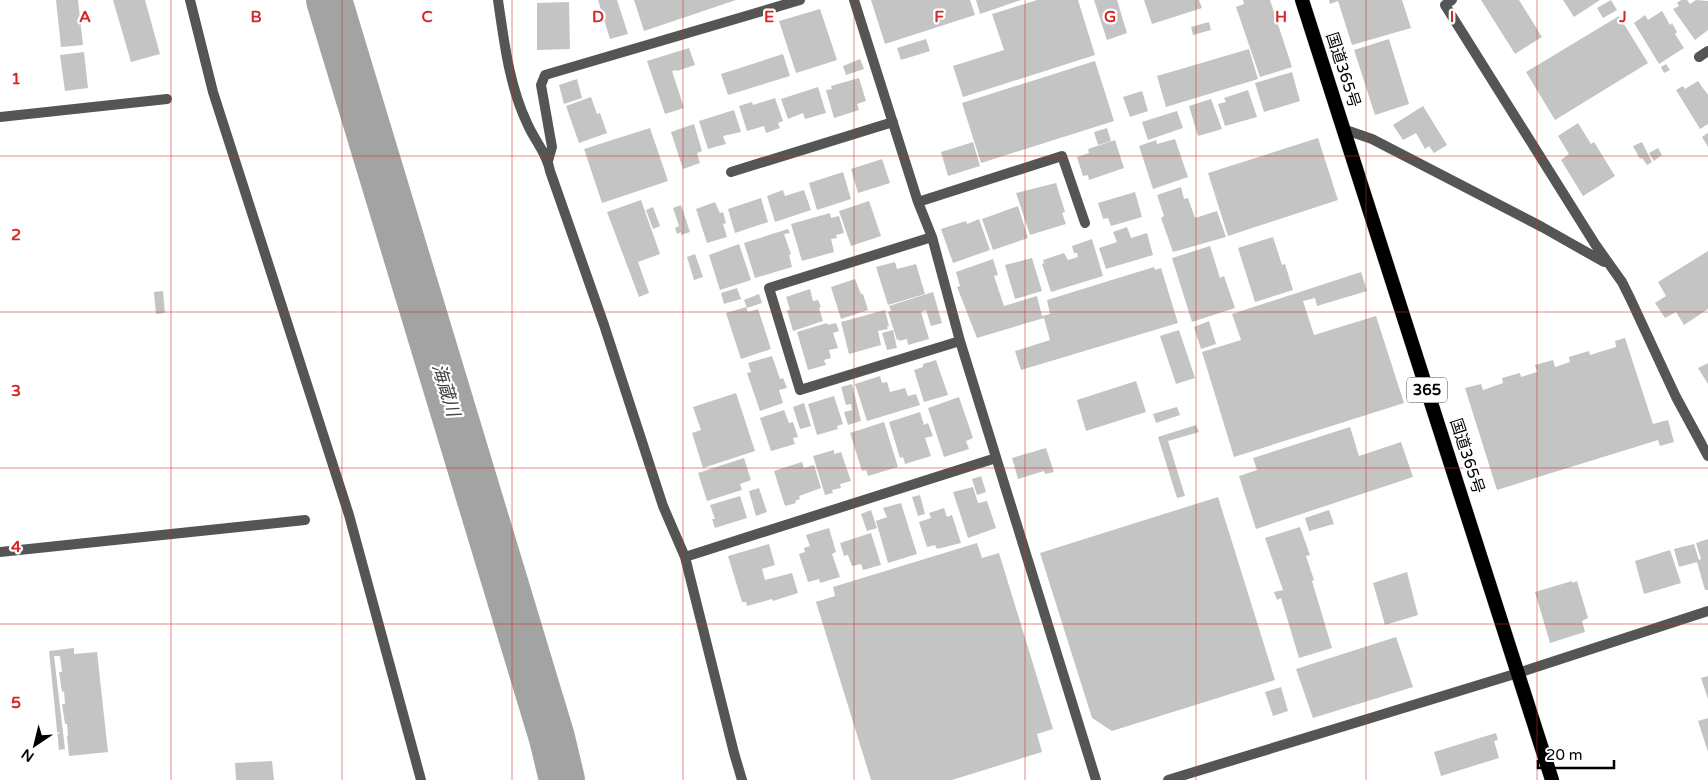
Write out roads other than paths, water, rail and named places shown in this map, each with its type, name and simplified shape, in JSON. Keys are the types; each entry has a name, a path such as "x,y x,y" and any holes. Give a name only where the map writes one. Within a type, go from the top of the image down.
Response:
{"highway":[{"name":"国道365号","path":"1302,0 1552,780"}],"street":[{"path":"190,0 213,92 348,515 421,780"},
{"path":"498,0 509,69 526,123 548,162 664,506 685,557 742,780"},
{"path":"548,162 552,147 541,85 545,75 800,0"},
{"path":"854,0 918,202 932,237 960,341 1096,780"},
{"path":"1452,0 1445,5 1607,264 1622,282 1676,397 1708,456"},
{"path":"1698,57 1708,51"},
{"path":"0,117 167,99"},
{"path":"731,172 893,122"},
{"path":"1343,129 1380,142 1542,227 1607,264"},
{"path":"918,202 1062,156 1084,224"},
{"path":"932,237 769,288 800,390 960,341"},
{"path":"685,557 996,458"},
{"path":"0,552 305,520"},
{"path":"1168,780 1518,674 1708,611"}],"waterway":[{"name":"海蔵川","path":"329,0 552,738 562,780"}]}
